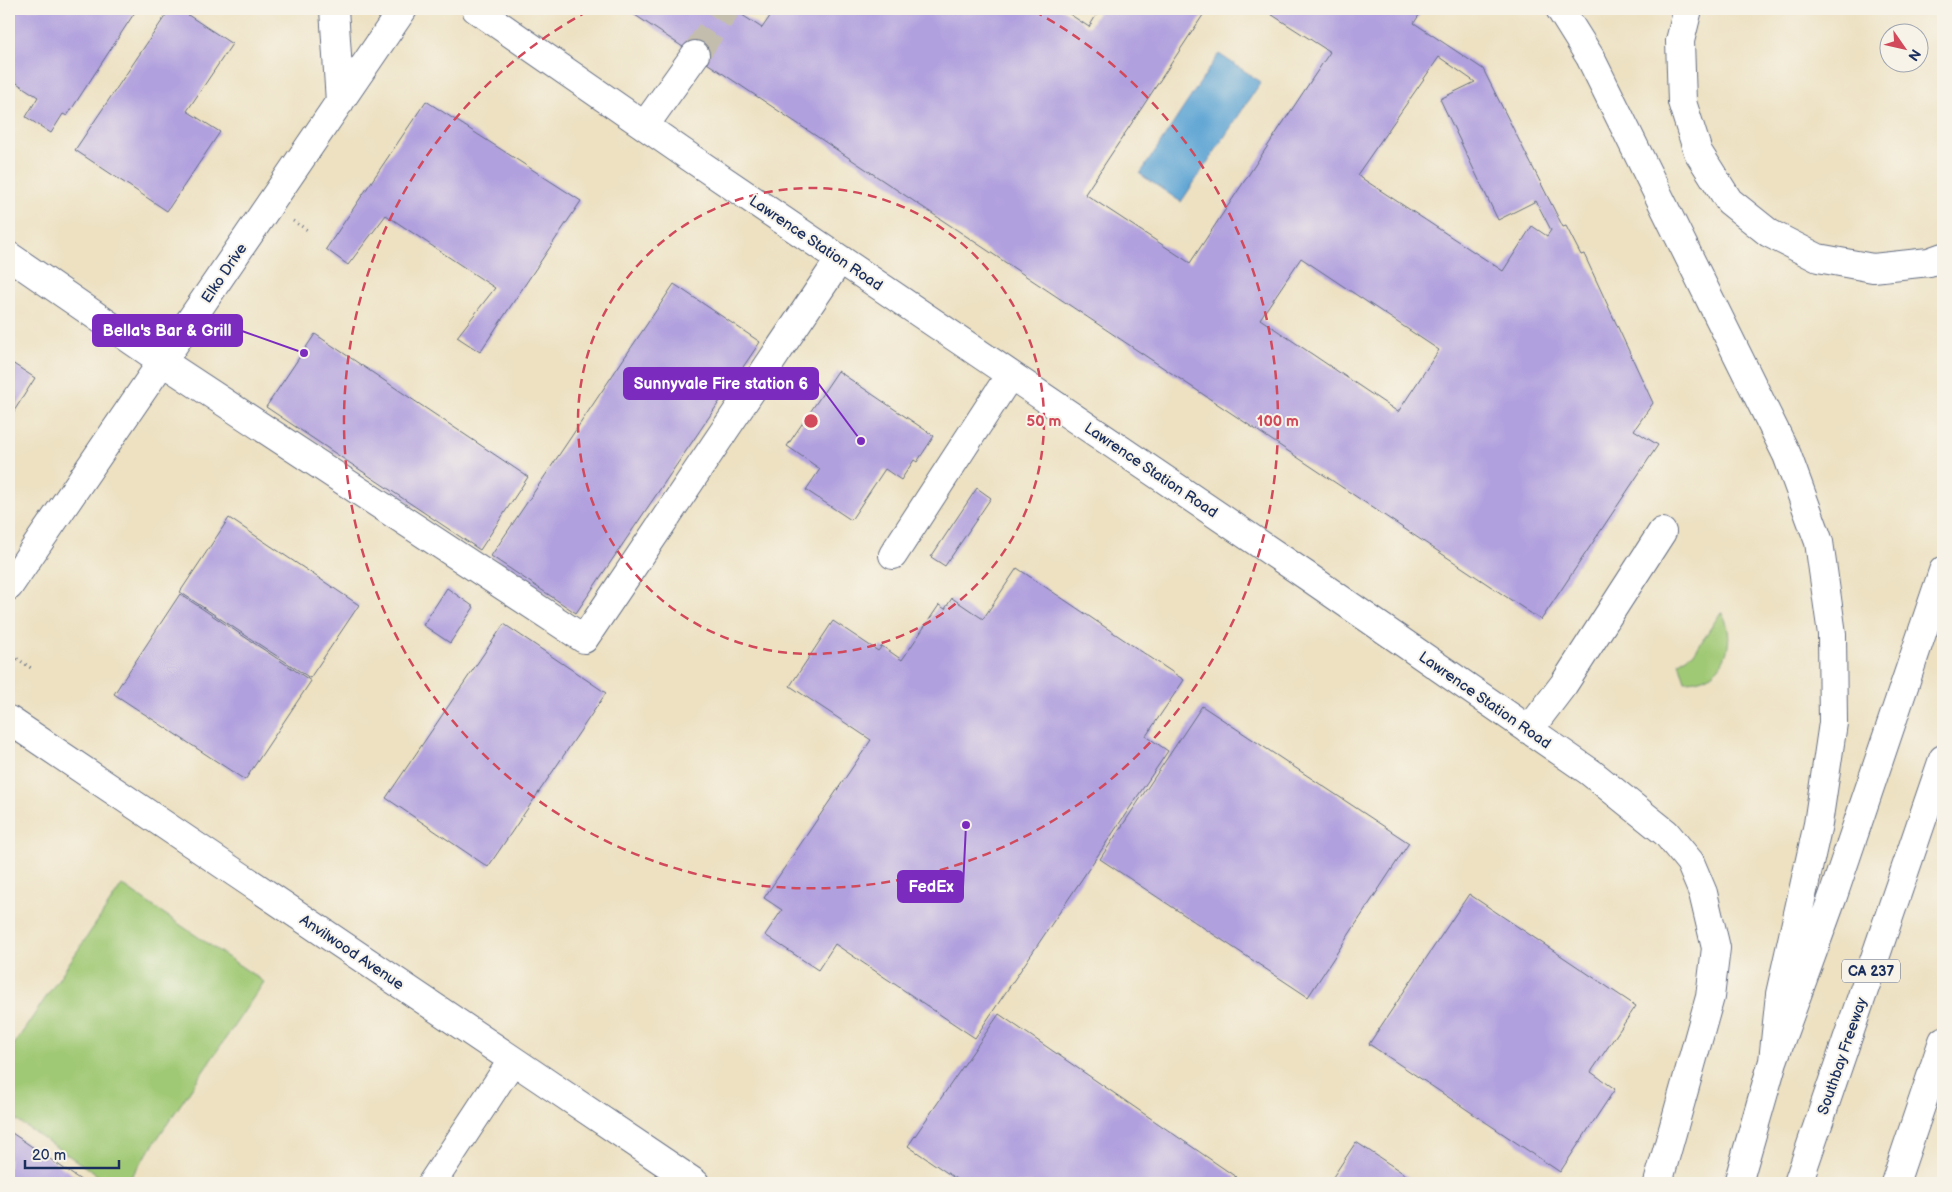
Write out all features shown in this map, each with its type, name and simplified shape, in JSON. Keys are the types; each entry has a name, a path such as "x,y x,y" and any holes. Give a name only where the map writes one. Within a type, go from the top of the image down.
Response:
{"main road":[{"path":"334,9 340,102"},
{"name":"Elko Drive","path":"9,586 404,9"},
{"name":"Lawrence Station Road","path":"476,9 1590,772 1666,833 1690,862 1703,893 1716,948 1710,997 1658,1183"},
{"path":"1560,9 1590,57 1787,455 1819,542 1832,634 1833,723 1818,824 1780,994 1773,1061"},
{"path":"1688,9 1680,42 1682,102 1698,152 1730,200 1769,233 1818,258 1873,268 1929,262 1943,257"},
{"path":"645,125 695,55"},
{"path":"9,256 163,362 584,639 840,260"},
{"path":"893,555 1010,374"},
{"path":"1529,730 1564,684 1662,532"},
{"path":"1738,1183 1773,1061 1833,896 1943,571"},
{"name":"Anvilwood Avenue","path":"9,720 695,1183"},
{"name":"Southbay Freeway","path":"1798,1183 1943,759"},
{"path":"1895,1183 1943,1042"},
{"path":"432,1183 512,1061"}],"path":[{"path":"9,653 31,668"}],"green space":[{"path":"1721,612 1729,634 1729,642 1724,658 1715,671 1708,676 1697,680 1685,681 1679,662 1695,652"},
{"path":"122,885 264,982 127,1183 109,1183 9,1115 9,1052"}],"water":[{"path":"1219,54 1261,82 1181,202 1140,174"}],"building":[{"path":"9,9 137,9 67,116 63,114 51,133 26,117 38,97 9,78"},
{"path":"170,9 179,9 232,44 187,111 220,132 167,211 75,150"},
{"path":"626,9 733,9 762,28 775,9 1062,9 1089,27 1100,9 1207,9 1085,194 1190,263 1330,52 1263,9 1423,9 1414,23 1483,69 1563,227 1566,226 1581,255 1584,254 1653,403 1634,430 1658,445 1541,620","holes":["1439,57 1475,82 1440,99 1498,220 1536,201 1551,230 1547,236 1532,226 1503,271 1357,175","1301,258 1439,350 1398,412 1260,319"]},
{"path":"426,101 581,201 480,352 457,337 495,288 386,215 348,265 326,249"},
{"path":"674,284 760,342 576,613 491,556"},
{"path":"315,334 528,477 480,550 266,407"},
{"path":"9,361 35,378 9,419"},
{"path":"838,371 934,436 917,462 914,460 901,480 885,469 851,520 806,490 820,469 787,446"},
{"path":"977,488 991,498 945,566 931,557"},
{"path":"229,518 359,605 310,678 180,592"},
{"path":"1017,568 1184,680 1146,736 1168,751 975,1038 835,944 818,970 765,935 782,910 764,898 871,740 790,686 833,621 878,651 882,646 902,660 939,605 945,609 952,598 983,619"},
{"path":"447,588 474,607 450,643 423,625"},
{"path":"180,594 311,681 245,780 114,694"},
{"path":"504,624 606,693 488,867 386,798"},
{"path":"1202,706 1409,843 1308,997 1100,859"},
{"path":"1469,894 1636,1006 1591,1072 1615,1089 1560,1172 1369,1044"},
{"path":"999,1014 1236,1177 1232,1183 962,1183 908,1146"},
{"path":"9,1131 85,1183 9,1183"},
{"path":"1356,1142 1418,1183 1329,1183"}],"tunnel":[{"path":"695,55 726,9"}],"place":[{"name":"Bella's Bar & Grill","path":"304,353"},
{"name":"Sunnyvale Fire station 6","path":"861,441"},
{"name":"FedEx","path":"966,825"}]}
